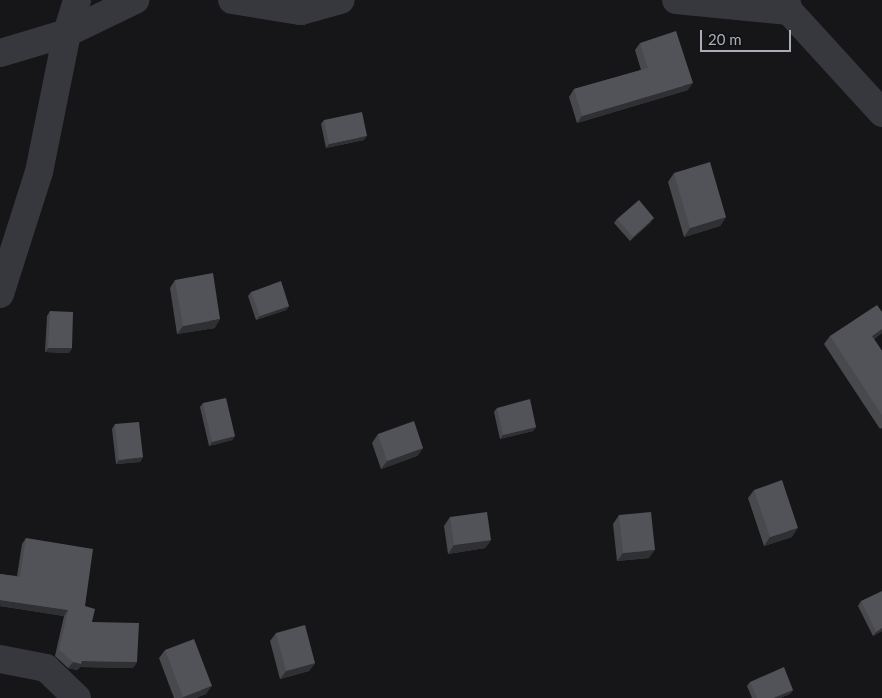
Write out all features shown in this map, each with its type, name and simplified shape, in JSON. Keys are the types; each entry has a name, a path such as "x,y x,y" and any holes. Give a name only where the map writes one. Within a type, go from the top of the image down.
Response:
{"street":[{"path":"0,294 39,172 67,33 77,0"},
{"path":"0,53 67,33 135,0"},
{"path":"232,0 301,11 341,0"},
{"path":"676,0 787,6 882,113"},
{"path":"0,659 46,668 78,698"}],"building":[{"path":"676,31 693,83 582,116 574,89 648,68 640,43"},
{"path":"362,112 367,136 329,144 324,120"},
{"path":"710,162 726,217 690,228 674,173"},
{"path":"639,200 654,218 633,237 617,219"},
{"path":"213,273 220,319 183,326 175,280"},
{"path":"281,281 289,306 260,316 251,292"},
{"path":"877,305 882,312 882,329 872,336 882,351 882,415 830,336"},
{"path":"50,311 73,312 72,348 48,348"},
{"path":"226,398 235,436 212,442 203,403"},
{"path":"530,399 536,427 503,435 497,408"},
{"path":"414,421 423,448 387,461 378,434"},
{"path":"139,422 143,457 119,460 115,424"},
{"path":"782,480 798,528 770,537 754,490"},
{"path":"487,512 491,540 454,545 450,517"},
{"path":"651,512 655,550 623,553 619,515"},
{"path":"26,538 93,549 85,606 95,609 92,622 139,623 137,662 82,661 81,664 73,662 59,650 68,610 0,600 0,574 20,577"},
{"path":"882,591 882,628 876,632 861,601"},
{"path":"305,625 315,663 286,671 276,633"},
{"path":"194,639 212,686 183,697 165,650"},
{"path":"784,667 793,690 773,698 757,698 750,682"}]}
